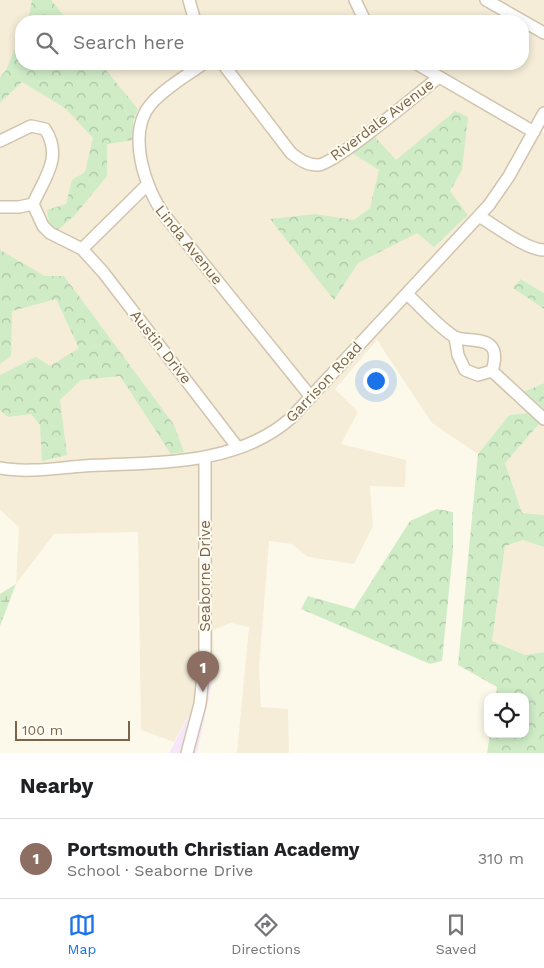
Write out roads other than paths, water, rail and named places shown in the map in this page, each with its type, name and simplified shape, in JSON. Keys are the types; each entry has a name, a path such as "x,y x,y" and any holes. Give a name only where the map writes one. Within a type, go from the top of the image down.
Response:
{"street":[{"path":"189,0 193,15"},
{"path":"356,0 362,15"},
{"path":"486,0 513,15"},
{"path":"529,24 544,32"},
{"name":"Linda Avenue","path":"195,70 151,105 141,120 139,147 147,184 160,209 311,397"},
{"name":"Riverdale Avenue","path":"228,70 291,153 305,163 317,165 339,155 438,77"},
{"path":"427,70 534,132"},
{"name":"Garrison Road","path":"0,468 20,469 136,464 205,456 238,448 273,434 311,397 479,216 499,191 544,113"},
{"path":"0,141 30,126 45,129 51,138 54,156 33,204 43,226 50,233 82,249 147,184"},
{"path":"0,207 33,204"},
{"path":"479,216 523,242 539,250 544,250"},
{"name":"Austin Drive","path":"82,249 103,272 238,448"},
{"path":"407,294 455,337 478,340 488,344 493,350 495,357 492,371"},
{"path":"455,337 458,355 465,370 478,375 492,371"},
{"path":"492,371 544,420"},
{"name":"Seaborne Drive","path":"187,753 200,704 205,656 205,456"}],"place":[{"name":"Portsmouth Christian Academy","path":"203,692"}]}
